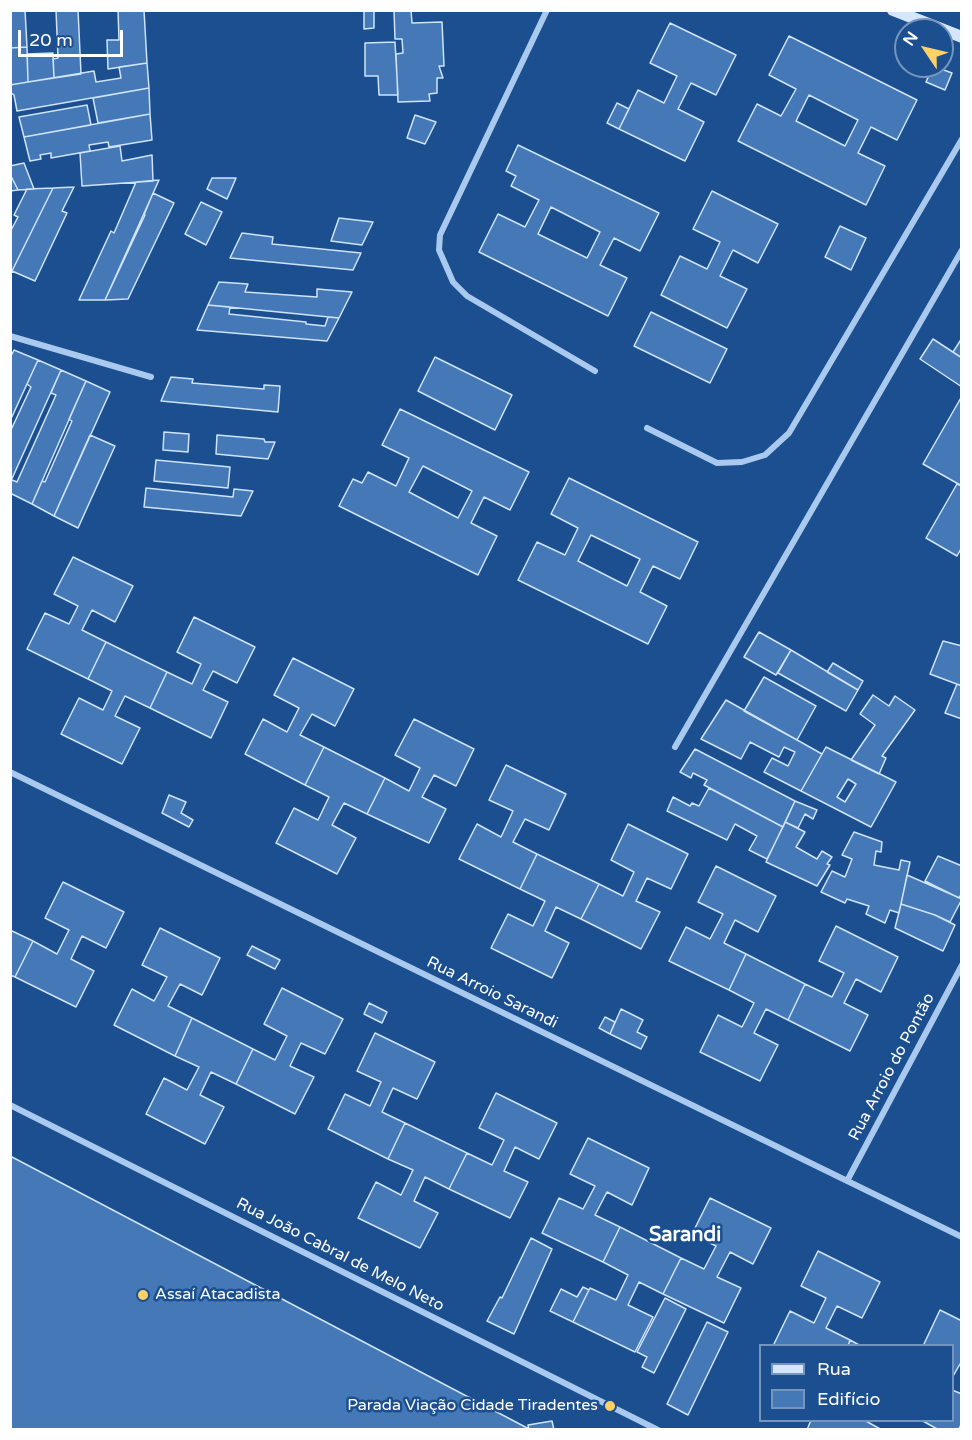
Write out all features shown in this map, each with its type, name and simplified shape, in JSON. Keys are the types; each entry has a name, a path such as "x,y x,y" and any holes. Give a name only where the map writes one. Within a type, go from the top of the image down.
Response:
{"street":[{"path":"547,10 440,234 439,250 453,282 467,296 595,371"},
{"path":"894,10 962,37"},
{"path":"647,428 717,463 742,462 765,455 789,434 962,139"},
{"path":"675,747 962,250"},
{"path":"10,336 151,377"},
{"name":"Rua Arroio Sarandi","path":"10,772 962,1237"},
{"name":"Rua Arroio do Pontão","path":"847,1181 962,965"},
{"name":"Rua João Cabral de Melo Neto","path":"10,1105 658,1430"}],"building":[{"path":"10,10 25,10 27,47 10,48"},
{"path":"56,10 78,10 81,74 54,78 53,59 58,58"},
{"path":"118,10 144,10 147,63 108,69 107,40 119,40"},
{"path":"364,10 385,11 374,11 374,28 364,29"},
{"path":"394,10 411,10 412,23 442,22 444,66 439,66 443,78 437,78 437,93 429,94 430,101 398,102 396,54 403,53 402,39 395,39"},
{"path":"670,23 736,55 716,95 691,83 678,109 704,122 685,161 619,129 638,90 664,103 677,76 650,63"},
{"path":"789,36 917,100 897,140 871,127 858,153 885,166 866,205 738,141 757,104 781,116 796,89 769,75","holes":["809,95 858,120 845,146 796,121"]},
{"path":"395,42 398,95 379,95 378,76 365,76 365,43"},
{"path":"27,47 28,82 10,85 10,48"},
{"path":"53,53 54,78 28,82 27,54"},
{"path":"147,63 149,88 17,111 14,95 10,92 10,85 94,71 96,82 121,78 119,67"},
{"path":"928,78 950,78 945,90 926,82"},
{"path":"149,88 150,114 98,123 93,98"},
{"path":"617,103 629,109 619,129 607,123"},
{"path":"87,105 91,125 24,137 19,117"},
{"path":"150,114 152,140 109,147 108,142 89,145 90,151 51,158 51,153 40,155 41,159 30,161 24,137"},
{"path":"415,115 436,122 425,144 407,138"},
{"path":"518,145 659,213 640,251 614,238 600,265 627,278 608,316 479,252 498,214 525,227 539,200 511,186 516,176 506,171","holes":["551,207 600,232 587,258 538,234"]},
{"path":"120,146 122,161 152,155 153,181 82,186 80,153"},
{"path":"24,163 34,189 18,190 10,174 10,166"},
{"path":"10,174 18,190 10,191"},
{"path":"212,178 236,178 227,199 207,189"},
{"path":"159,180 105,300 79,300 111,231 114,233 136,182"},
{"path":"74,187 62,211 67,213 35,281 12,271 53,188"},
{"path":"53,188 10,274 10,232 18,217 14,215 27,189"},
{"path":"712,191 778,224 758,263 733,250 720,276 747,289 727,328 661,295 680,256 707,269 720,242 693,229"},
{"path":"153,193 174,203 128,299 105,300 145,215"},
{"path":"201,202 222,212 206,245 185,234"},
{"path":"339,218 373,222 362,245 331,241"},
{"path":"840,226 866,238 851,270 825,257"},
{"path":"242,233 273,237 272,244 361,253 353,270 230,258"},
{"path":"219,282 248,284 245,292 317,297 317,289 352,292 339,318 208,305"},
{"path":"208,305 230,307 229,314 325,326 328,317 339,318 327,341 197,330"},
{"path":"651,312 727,349 710,383 634,346"},
{"path":"962,338 962,358 953,352"},
{"path":"933,339 962,358 962,387 920,359"},
{"path":"14,350 38,360 10,421 10,358"},
{"path":"435,357 512,395 495,430 418,391"},
{"path":"38,360 61,370 10,483 10,432 31,387 27,384"},
{"path":"61,370 86,381 32,504 10,493 10,483 12,480 17,482 56,395 51,393"},
{"path":"171,377 193,379 192,383 264,389 264,385 280,386 278,412 161,401"},
{"path":"86,381 110,392 54,516 32,504 42,481 45,482 72,421 69,419"},
{"path":"962,396 962,486 923,464"},
{"path":"400,409 529,472 510,510 484,497 471,523 497,536 478,575 339,506 353,479 362,483 368,472 396,486 409,458 382,445","holes":["423,466 472,491 458,518 409,492"]},
{"path":"164,432 189,434 188,452 163,450"},
{"path":"90,435 115,446 78,528 54,516"},
{"path":"217,435 275,442 268,459 216,454"},
{"path":"156,460 230,467 228,488 154,481"},
{"path":"569,478 698,542 680,579 653,566 640,592 667,606 648,644 518,580 537,542 565,555 578,528 551,514","holes":["591,535 640,559 627,586 578,561"]},
{"path":"957,484 962,486 962,547 957,556 926,538"},
{"path":"146,488 233,497 234,489 253,491 241,516 144,507"},
{"path":"73,557 133,586 115,622 92,610 82,630 106,642 88,679 27,649 45,613 69,624 78,606 54,594"},
{"path":"194,617 255,647 237,683 213,671 203,690 228,702 211,738 150,708 167,672 192,684 201,664 177,652"},
{"path":"759,632 791,650 776,675 744,657"},
{"path":"943,641 962,646 962,686 930,674"},
{"path":"106,642 167,672 150,708 125,696 115,716 140,728 122,764 61,734 79,698 103,710 112,691 88,679"},
{"path":"791,650 858,690 846,711 778,673"},
{"path":"293,658 354,689 335,726 312,714 300,735 324,747 305,785 245,754 263,719 287,732 299,708 274,695"},
{"path":"833,663 863,681 858,690 827,672"},
{"path":"764,677 816,706 797,740 744,711"},
{"path":"957,684 962,686 962,719 945,713"},
{"path":"873,695 889,706 895,696 915,710 882,756 886,758 879,774 851,760 875,725 860,714"},
{"path":"726,700 822,754 801,791 764,772 772,758 788,766 795,752 784,747 779,757 750,742 741,759 701,739"},
{"path":"414,719 474,749 456,786 434,775 422,797 446,809 429,843 367,814 385,778 409,791 420,768 395,755"},
{"path":"324,747 385,778 367,814 344,803 332,825 356,838 337,874 276,843 294,808 318,820 329,797 305,785"},
{"path":"826,747 896,782 871,827 801,791","holes":["848,779 856,784 845,802 837,797"]},
{"path":"695,749 795,801 783,827 704,785 707,780 693,773 691,778 680,772"},
{"path":"506,765 566,794 549,830 525,819 513,842 537,854 520,889 459,859 477,824 501,837 513,811 489,800"},
{"path":"709,788 783,827 767,859 749,850 757,836 735,824 727,840 667,811 673,797 690,806 692,803 699,806"},
{"path":"169,795 186,802 181,813 193,820 189,827 162,813"},
{"path":"795,801 817,810 813,819 805,814 798,828 785,822"},
{"path":"785,822 805,832 796,847 817,859 822,851 832,857 827,864 830,865 817,886 766,862"},
{"path":"628,824 688,854 671,889 647,878 636,901 660,912 641,949 581,919 599,884 623,896 634,872 611,860"},
{"path":"854,832 882,842 881,852 876,851 874,865 899,870 901,860 910,862 899,913 890,910 885,923 866,914 869,906 847,899 845,903 821,892 832,871 845,877 852,859 842,855"},
{"path":"537,854 599,884 581,919 556,907 545,931 569,943 552,978 491,948 508,914 533,926 545,901 520,889"},
{"path":"938,856 962,866 962,893 959,898 925,881"},
{"path":"716,866 776,896 758,932 735,920 724,943 746,954 729,990 669,961 686,927 710,939 723,914 698,902"},
{"path":"907,875 962,899 950,922 901,904"},
{"path":"63,882 124,912 106,948 82,936 71,959 94,971 76,1007 15,977 33,941 57,954 69,930 45,918"},
{"path":"901,904 935,915 955,925 943,951 895,928"},
{"path":"836,926 898,957 881,992 856,979 844,1003 868,1015 850,1051 788,1020 805,984 832,997 844,973 819,961"},
{"path":"160,928 220,958 202,995 180,984 168,1006 192,1018 175,1056 114,1025 132,989 154,1001 167,977 142,965"},
{"path":"10,930 33,941 15,977 10,975"},
{"path":"252,946 280,960 275,969 247,955"},
{"path":"746,954 805,984 788,1020 766,1009 754,1033 778,1045 760,1081 700,1052 718,1015 742,1027 754,1003 729,990"},
{"path":"282,988 343,1019 325,1054 301,1043 290,1066 314,1077 295,1114 236,1084 253,1049 275,1060 287,1036 264,1024"},
{"path":"369,1003 387,1012 382,1023 364,1014"},
{"path":"621,1009 643,1020 637,1032 647,1037 641,1049 610,1034"},
{"path":"605,1017 615,1022 610,1034 599,1028"},
{"path":"192,1018 253,1049 236,1084 211,1072 200,1095 224,1107 205,1144 146,1114 164,1078 187,1090 199,1067 175,1056"},
{"path":"375,1033 435,1062 417,1099 393,1088 382,1112 405,1123 388,1159 328,1129 345,1094 370,1106 381,1082 357,1071"},
{"path":"496,1093 557,1123 539,1159 515,1147 504,1171 528,1182 510,1218 449,1189 467,1153 492,1165 504,1140 479,1128"},
{"path":"405,1123 467,1153 449,1189 425,1177 414,1201 438,1213 420,1248 358,1218 376,1182 401,1195 413,1170 388,1159"},
{"path":"588,1138 649,1168 632,1205 607,1192 595,1215 620,1227 603,1262 542,1233 559,1198 583,1209 595,1186 570,1174"},
{"name":"Assaí Atacadista","path":"12,1157 531,1430 10,1430 10,1161"},
{"path":"710,1198 771,1228 753,1264 730,1252 717,1277 741,1288 724,1323 663,1294 681,1258 704,1269 716,1246 692,1234"},
{"path":"620,1227 681,1258 663,1294 639,1282 628,1305 653,1317 635,1352 573,1322 590,1288 616,1300 628,1275 603,1262"},
{"path":"531,1238 552,1249 514,1334 487,1321 500,1297 502,1298"},
{"path":"818,1251 880,1282 862,1318 837,1306 826,1328 850,1340 849,1344 774,1344 790,1311 814,1323 826,1298 801,1286"},
{"path":"583,1287 589,1290 573,1322 550,1311 561,1289 577,1297"},
{"path":"665,1298 686,1309 654,1373 642,1367 647,1357 637,1352"},
{"path":"940,1310 962,1321 962,1365 960,1364 954,1374 954,1344 924,1344"},
{"path":"707,1322 728,1332 688,1415 667,1404"},
{"path":"954,1391 962,1394 962,1423 958,1430 939,1430 925,1422 954,1422"},
{"path":"552,1421 554,1430 529,1430 528,1425"},
{"path":"810,1422 868,1422 882,1430 807,1430"}],"place":[{"name":"Assaí Atacadista","path":"143,1295"},
{"name":"Parada Viação Cidade Tiradentes","path":"610,1406"}],"district":[{"name":"Sarandi","path":"685,1236"}]}
